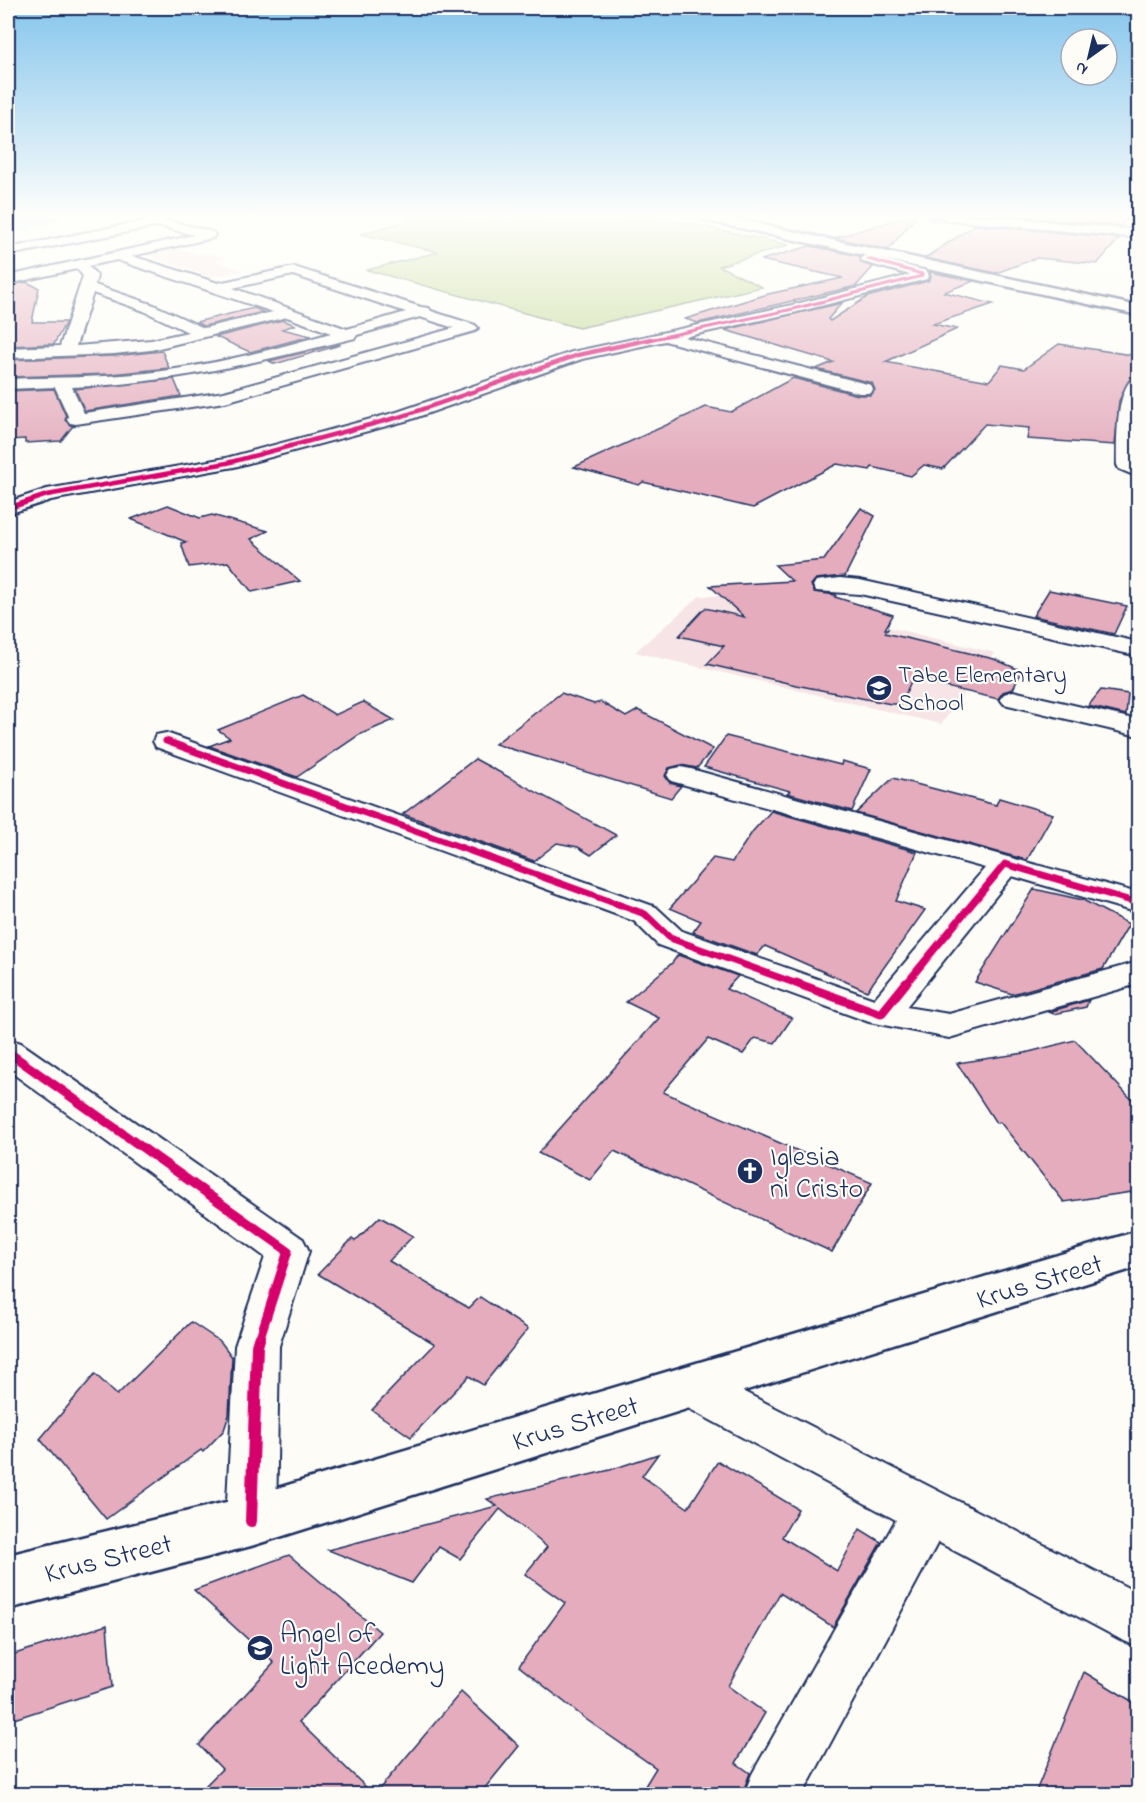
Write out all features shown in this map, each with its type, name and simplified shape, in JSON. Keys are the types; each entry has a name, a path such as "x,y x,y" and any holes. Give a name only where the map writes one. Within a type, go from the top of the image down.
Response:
{"main road":[{"path":"1088,300 1138,311"},
{"name":"Krus Street","path":"8,1582 252,1521 1138,1249"}],"street":[{"path":"66,351 82,300"},
{"path":"126,300 203,333"},
{"path":"251,300 396,350"},
{"path":"258,303 269,300"},
{"path":"345,306 367,300"},
{"path":"61,381 77,416 76,419 225,397 470,328 388,300"},
{"path":"8,508 47,495 227,463 292,447 403,416 578,355 828,300"},
{"path":"8,384 61,381 171,364 194,370 346,334 424,311"},
{"path":"8,353 151,345 294,315 323,312"},
{"path":"664,336 865,389"},
{"path":"151,345 171,364 225,397"},
{"path":"1138,381 1129,405 1126,422 1126,465 1138,471"},
{"path":"824,586 860,587 1138,649"},
{"path":"1013,699 1138,728"},
{"path":"166,741 645,914 670,938 881,1014 949,1026 1138,973"},
{"path":"681,775 1138,903"},
{"path":"881,1014 1005,864"},
{"path":"8,1052 288,1251 257,1346 252,1521"},
{"path":"691,1387 1138,1620"},
{"path":"772,1794 928,1511"}],"shaded area":[{"name":"Tabe Elementary School","path":"754,595 995,653 941,724 635,652 700,596"}],"green space":[{"path":"477,300 704,300 579,328"}],"building":[{"path":"8,300 37,300 32,322 66,322 54,344 8,346"},
{"path":"748,300 796,300 698,323 685,319"},
{"path":"862,300 977,300 993,304 933,324 957,329 885,362 989,381 1002,365 1024,369 1059,344 1138,356 1138,374 1129,380 1119,401 1115,445 1027,439 1029,428 985,424 943,469 924,465 911,476 872,467 870,470 837,464 753,508 643,482 639,485 574,467 706,407 731,412 793,378 858,395 871,395 875,390 872,383 816,369 833,362 725,330 842,303 828,319 830,321"},
{"path":"254,308 263,312 204,326 196,322"},
{"path":"283,320 295,325 282,329 311,336 250,352 216,337"},
{"path":"339,344 275,364 269,361"},
{"path":"162,351 169,368 111,374 8,377 8,360 114,356"},
{"path":"174,379 181,396 85,411 75,389"},
{"path":"54,389 66,416 65,420 70,425 76,426 72,427 61,441 25,443 25,439 8,440 8,391"},
{"path":"168,505 200,518 212,515 268,531 251,539 300,581 252,592 228,562 189,567 181,543 186,542 131,519"},
{"name":"Tabe Elementary School","path":"861,508 875,516 845,576 816,579 811,585 814,592 836,595 835,597 893,615 885,633 994,659 1022,671 1013,689 1003,692 998,699 912,679 901,704 891,704 707,664 724,646 679,636 705,608 744,617 710,586 792,581 775,565 824,560"},
{"path":"1049,590 1127,606 1114,634 1033,616"},
{"path":"1101,690 1128,694 1126,715 1088,706"},
{"path":"561,693 594,704 601,702 626,717 638,710 713,749 697,768 681,765 669,768 665,776 670,783 681,786 671,798 495,744"},
{"path":"303,695 335,715 363,702 394,720 359,735 297,777 209,746 230,738 218,730"},
{"path":"726,736 841,765 842,761 871,769 852,811 704,767"},
{"path":"475,759 616,835 591,855 578,847 557,843 534,861 403,814"},
{"path":"893,778 996,805 999,798 1053,814 1027,860 856,813"},
{"path":"771,811 917,852 896,901 925,910 867,991 765,946 757,955 693,932 701,921 670,908 713,858 732,862 753,831"},
{"path":"1034,889 1083,900 1129,924 1103,969 1012,994 975,982"},
{"path":"678,955 738,976 726,989 792,1018 775,1043 755,1038 743,1054 708,1039 663,1092 872,1183 832,1252 614,1151 590,1180 538,1153 659,1018 626,1002 672,963"},
{"path":"1089,1000 1086,1007 1054,1014 1049,1012"},
{"path":"1075,1040 1138,1106 1138,1191 1064,1202 1000,1122 996,1123 957,1063 1025,1053"},
{"path":"380,1217 413,1236 389,1261 469,1308 480,1297 528,1329 483,1385 469,1376 411,1437 372,1410 435,1344 318,1274 352,1239 355,1241"},
{"path":"191,1322 221,1342 232,1357 229,1415 224,1430 203,1452 201,1450 106,1519 40,1439 95,1374 117,1395"},
{"path":"658,1454 642,1476 688,1508 718,1461 798,1509 782,1537 837,1571 860,1529 881,1542 833,1627 780,1593 728,1686 765,1713 736,1763 750,1773 742,1794 640,1794 656,1768 587,1720 519,1666 565,1603 525,1574 547,1547 500,1509 460,1559 439,1547 412,1583 328,1550 497,1506 487,1499 610,1470"},
{"path":"289,1555 380,1632 299,1722 373,1794 197,1794 222,1769 199,1745 274,1663 194,1590"},
{"path":"107,1625 112,1687 8,1721 8,1656"},
{"path":"1084,1672 1138,1705 1138,1794 1035,1794"},
{"path":"461,1692 519,1746 480,1794 375,1794"}],"cycle path":[{"path":"8,508 47,495 227,463 403,416 578,355 828,300"},
{"path":"166,741 645,914 670,938 881,1014 1005,864 1138,903"},
{"path":"8,1052 288,1251 257,1346 251,1521"}],"place":[{"name":"Tabe Elementary School","path":"879,688"},
{"name":"Iglesia ni Cristo","path":"750,1171"},
{"name":"Angel of Light Acedemy","path":"260,1648"}]}
